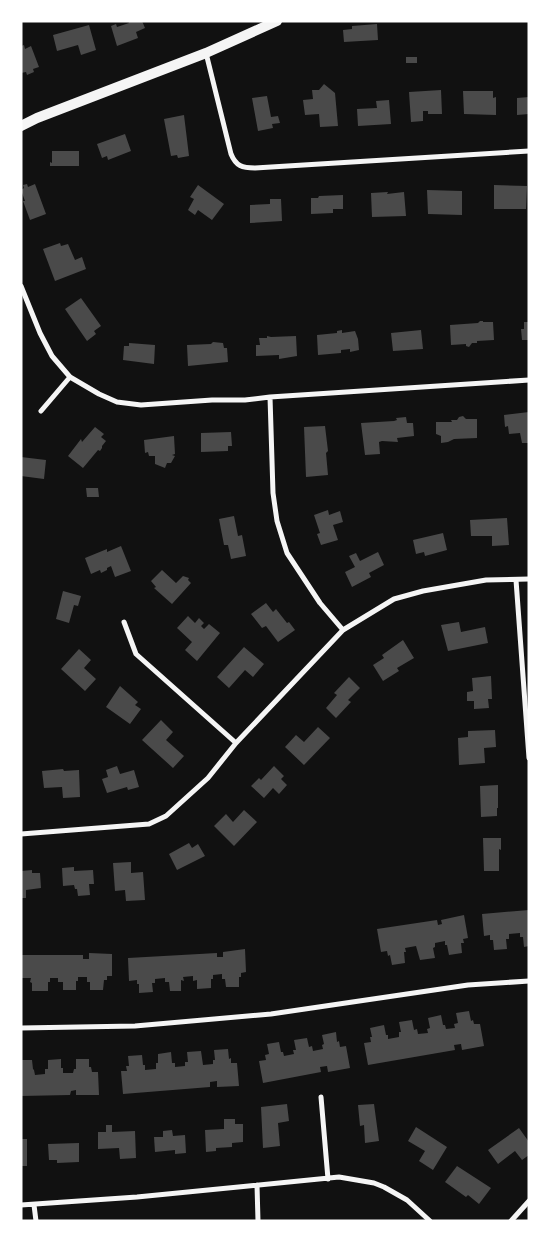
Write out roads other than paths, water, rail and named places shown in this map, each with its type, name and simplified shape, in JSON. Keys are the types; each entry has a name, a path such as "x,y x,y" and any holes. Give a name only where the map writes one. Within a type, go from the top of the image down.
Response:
{"main road":[{"path":"21,126 37,118 206,53 276,21"},
{"path":"21,122 37,118"}],"street":[{"path":"206,53 231,154 238,165 245,168 529,151"},
{"path":"21,286 40,333 52,356 70,376 99,394 117,402 141,405 212,400 245,400 529,380"},
{"path":"41,411 70,376"},
{"path":"270,397 272,484 277,521 288,552 320,603 343,630"},
{"path":"21,834 149,824 166,816 208,778 236,743 343,630 394,599 455,584 486,580 529,579"},
{"path":"516,580 529,758"},
{"path":"124,622 136,654 236,743"},
{"path":"21,1028 135,1026 271,1014 468,985 529,981"},
{"path":"321,1097 328,1179"},
{"path":"21,1205 257,1186 339,1177 374,1183 384,1187 407,1200 430,1221"},
{"path":"257,1186 258,1221"},
{"path":"511,1221 529,1201"},
{"path":"34,1205 36,1221"}]}
